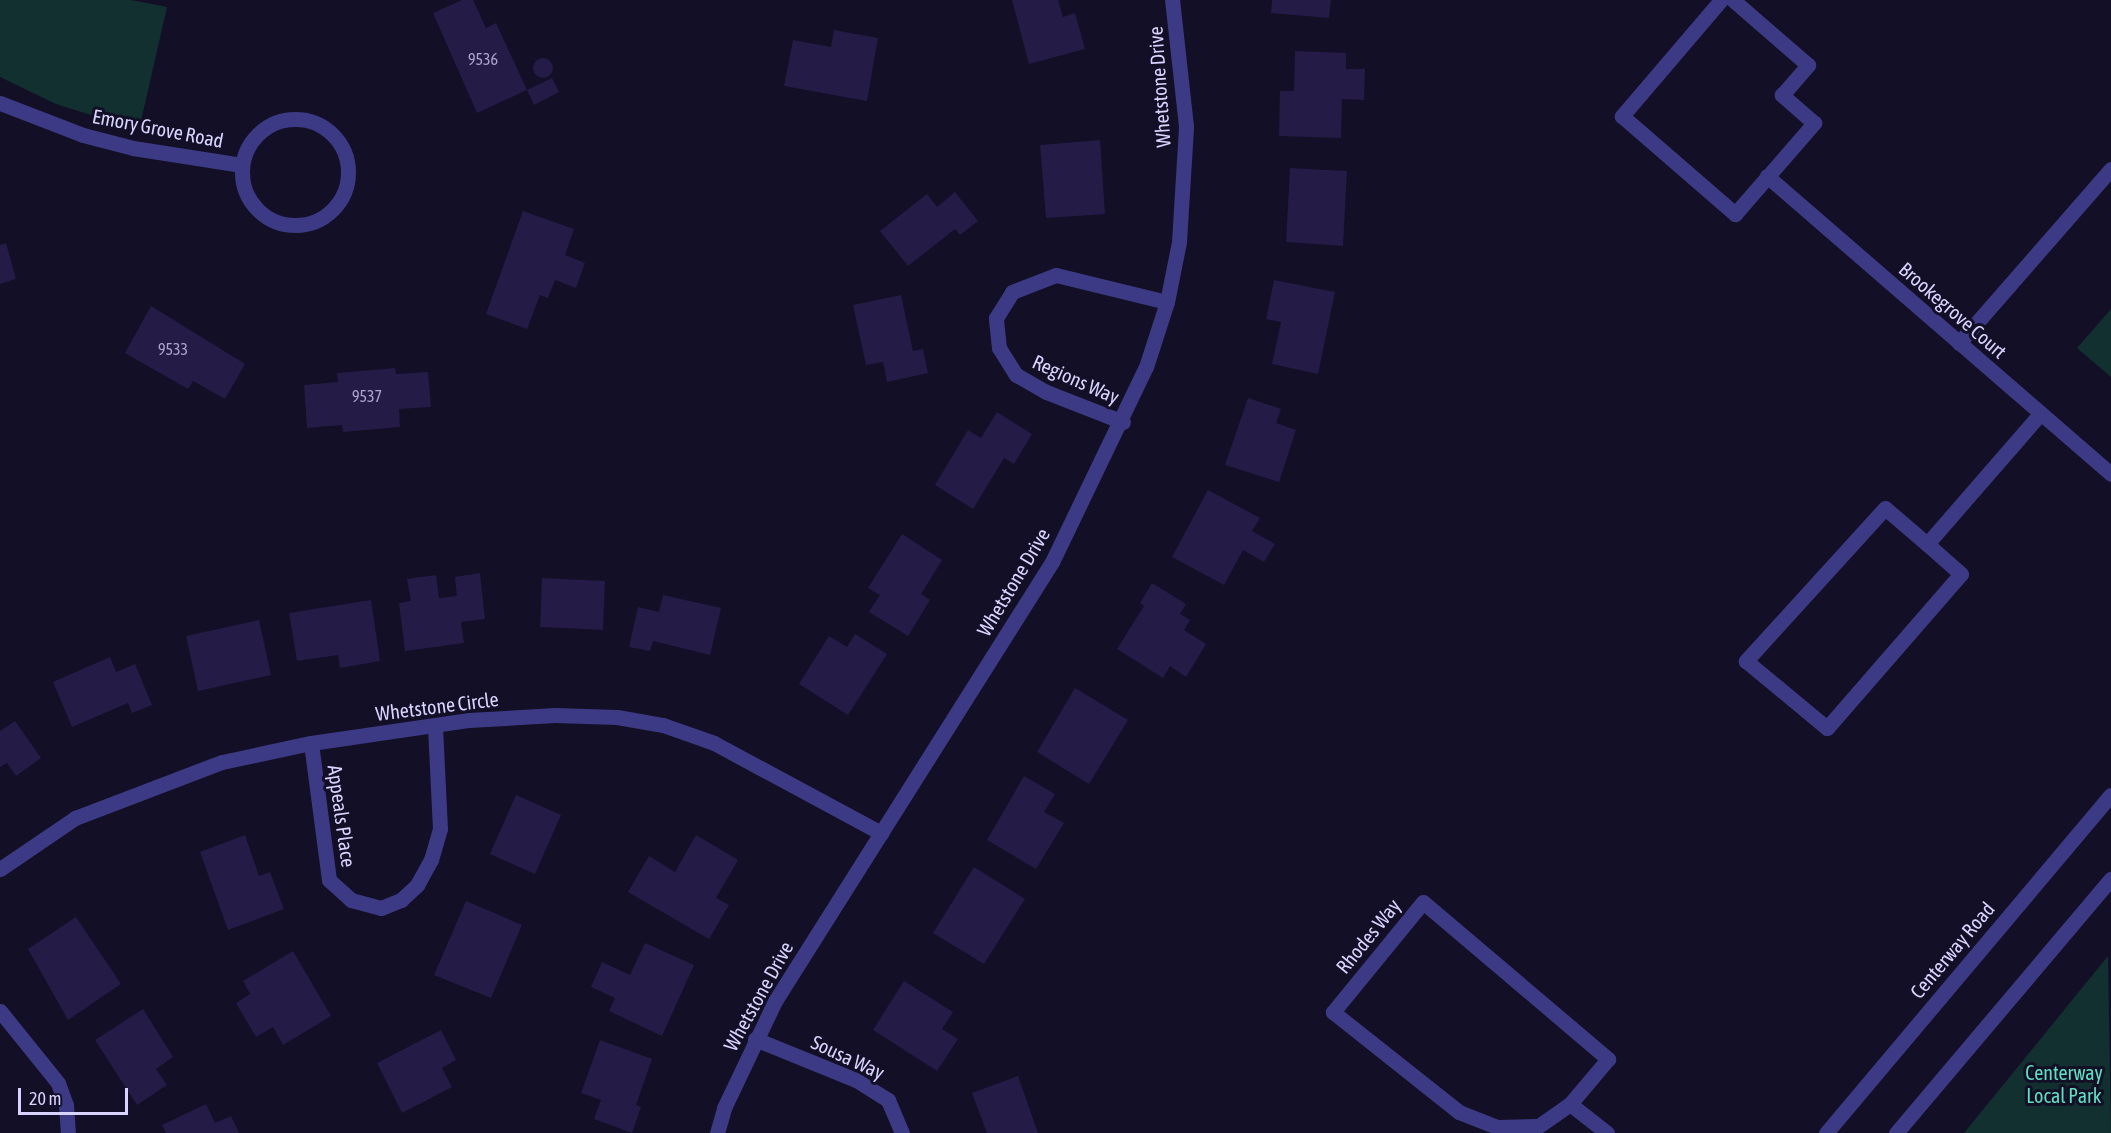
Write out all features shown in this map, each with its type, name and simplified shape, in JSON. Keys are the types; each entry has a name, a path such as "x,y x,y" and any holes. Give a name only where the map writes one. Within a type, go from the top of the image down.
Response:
{"street":[{"name":"Whetstone Drive","path":"717,1133 755,1039 881,833 1052,562 1123,422 1146,368 1167,302 1179,242 1186,126 1172,0"},
{"path":"1720,0 1622,116 1735,214 1814,123 1782,95 1808,65 1732,0"},
{"name":"Emory Grove Road","path":"0,103 83,135 133,148 242,165"},
{"name":"Emory Grove Road","path":"291,119 325,128 338,140 349,174 337,206 308,224 291,226 259,212 248,198 242,165 259,134 274,123 291,119"},
{"path":"1959,343 2111,169"},
{"name":"Brookegrove Court","path":"1767,176 2111,474"},
{"name":"Regions Way","path":"1123,422 1046,392 1016,375 999,348 996,318 1012,292 1056,275 1167,302"},
{"path":"1927,544 2040,414"},
{"path":"1885,508 1927,544 1961,574 1827,728 1746,661 1885,508"},
{"name":"Whetstone Circle","path":"0,869 75,818 222,762 312,742 435,727 470,720 555,715 617,717 663,725 714,743 881,833"},
{"name":"Appeals Place","path":"312,742 329,880 351,900 381,908 401,900 417,885 431,860 440,830 435,727"},
{"name":"Centerway Road","path":"1826,1133 2111,795"},
{"path":"1896,1133 2111,879"},
{"name":"Rhodes Way","path":"1423,902 1608,1059 1570,1104 1538,1126 1497,1127 1478,1120 1459,1112 1333,1012 1423,902"},
{"path":"0,1011 58,1083 66,1105 68,1133"},
{"name":"Sousa Way","path":"755,1039 856,1080 880,1095 888,1101 903,1128 902,1133"},
{"path":"1570,1104 1607,1133"}],"green space":[{"path":"0,0 131,0 167,7 139,130 56,104 0,77"},
{"path":"2111,309 2111,377 2077,348"},
{"name":"Centerway Local Park","path":"2108,956 2111,1133 1964,1133"}],"building":[{"path":"462,0 473,0 486,28 496,23 527,90 477,113 433,13"},
{"path":"1012,0 1058,0 1063,17 1075,13 1085,49 1029,64"},
{"path":"1272,0 1331,0 1329,18 1271,13"},
{"path":"834,30 878,38 867,101 784,86 793,40 831,47"},
{"path":"1295,51 1346,53 1346,69 1365,69 1364,100 1342,99 1341,138 1279,136 1280,91 1294,91"},
{"path":"543,58 550,61 553,68 550,75 543,78 536,75 533,68 536,61"},
{"path":"552,78 559,92 534,105 527,90"},
{"path":"1100,140 1105,214 1046,218 1040,145"},
{"path":"1290,168 1347,171 1343,246 1286,242"},
{"path":"955,192 978,221 960,235 955,229 908,266 880,231 927,194 937,207"},
{"path":"523,211 574,229 565,255 585,263 576,288 555,280 548,298 540,295 527,329 486,314"},
{"path":"6,243 16,279 0,284 0,245"},
{"path":"1274,280 1335,292 1318,374 1272,364 1281,322 1266,319"},
{"path":"901,295 913,351 923,349 928,373 887,382 883,362 866,365 853,305"},
{"path":"151,306 245,364 225,399 193,381 188,389 125,353"},
{"path":"395,368 396,374 428,372 431,407 399,409 400,427 343,432 342,425 307,428 304,385 338,382 337,373"},
{"path":"1248,398 1281,409 1276,423 1296,430 1279,482 1225,465"},
{"path":"997,412 1032,434 1014,464 1004,458 973,509 935,485 968,430 981,438"},
{"path":"1208,490 1260,518 1252,531 1275,544 1264,562 1243,550 1224,585 1172,557"},
{"path":"902,534 942,560 921,594 930,600 908,636 869,612 880,595 868,588"},
{"path":"480,573 485,619 461,622 464,643 405,651 399,603 411,601 407,579 436,575 439,598 457,596 455,577"},
{"path":"542,578 605,581 603,630 540,627"},
{"path":"1152,583 1186,604 1180,614 1190,620 1184,630 1206,644 1186,677 1170,666 1163,678 1117,649 1144,606 1140,603"},
{"path":"663,595 721,608 710,655 653,641 650,651 629,647 638,607 659,612"},
{"path":"371,600 380,661 340,668 338,655 297,661 289,613"},
{"path":"259,620 271,675 198,691 186,636"},
{"path":"855,634 887,654 848,715 799,684 829,636 847,647"},
{"path":"110,657 116,672 135,664 152,705 132,713 128,703 72,727 53,682"},
{"path":"1075,688 1128,720 1089,784 1037,752"},
{"path":"15,721 41,758 16,776 7,763 0,767 0,731"},
{"path":"1024,776 1055,794 1044,812 1064,823 1036,869 987,840"},
{"path":"516,795 561,815 535,874 490,854"},
{"path":"245,835 259,876 270,872 284,909 228,930 200,852"},
{"path":"696,835 738,860 716,898 729,905 709,939 628,892 649,856 675,872"},
{"path":"974,867 1025,899 984,964 933,933"},
{"path":"466,901 522,925 491,998 434,975"},
{"path":"76,917 121,984 68,1020 28,949"},
{"path":"645,943 694,965 662,1036 609,1011 615,998 591,987 602,962 630,975"},
{"path":"293,951 331,1016 283,1045 273,1027 256,1037 236,1003 250,994 243,981"},
{"path":"904,981 953,1012 942,1029 958,1039 937,1071 873,1030"},
{"path":"143,1009 173,1057 156,1069 167,1085 137,1105 95,1040"},
{"path":"441,1030 456,1060 442,1068 452,1087 402,1113 377,1063"},
{"path":"600,1040 652,1059 636,1105 641,1107 632,1133 594,1119 601,1100 581,1093"},
{"path":"1018,1076 1038,1133 987,1133 972,1093"},
{"path":"206,1104 215,1123 231,1116 239,1133 166,1133 162,1125"}]}
